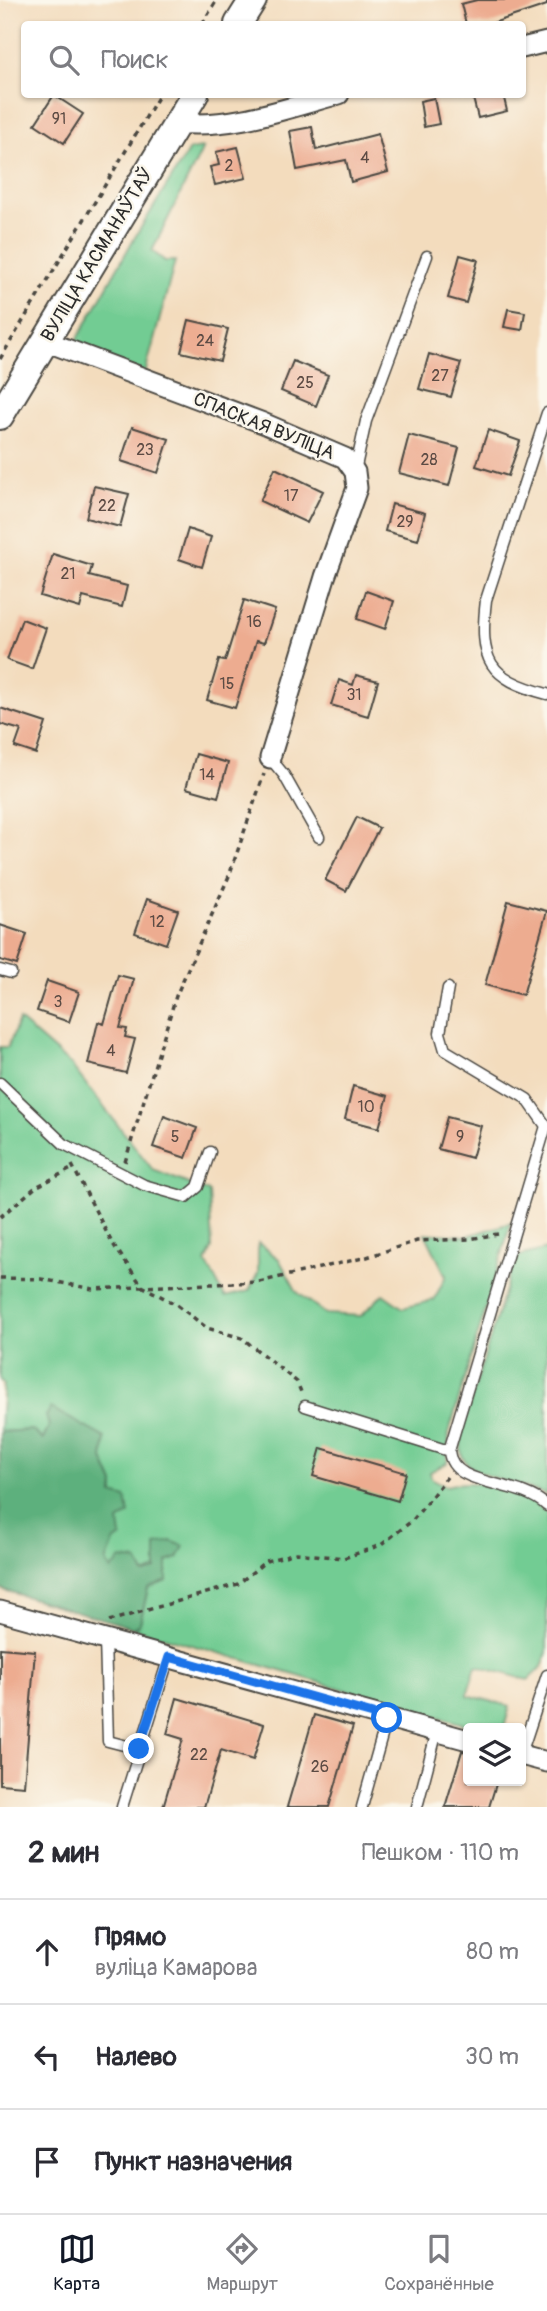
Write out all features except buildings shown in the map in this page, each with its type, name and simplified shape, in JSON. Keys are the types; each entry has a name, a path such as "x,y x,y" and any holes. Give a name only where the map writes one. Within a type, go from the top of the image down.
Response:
{"main road":[{"path":"239,21 253,0"},
{"name":"ВУЛІЦА КАСМАНАЎТАЎ","path":"0,416 193,98"}],"street":[{"path":"526,47 547,42"},
{"path":"177,123 197,125 231,122 324,98"},
{"name":"СПАСКАЯ ВУЛІЦА","path":"45,341 275,428 345,458 355,472 357,488 325,577 270,758"},
{"path":"0,1611 463,1739"},
{"path":"526,1756 547,1762"}],"lane":[{"path":"355,472 366,421 427,256"},
{"path":"547,413 486,600 482,629 484,649 494,667 511,684 547,694"},
{"path":"270,758 284,775 319,837"},
{"path":"0,970 11,973"},
{"path":"448,988 440,1033 445,1050 527,1099 546,1126 518,1230 449,1451 450,1462 462,1475 521,1489 547,1506"},
{"path":"0,1083 64,1144 144,1185 186,1197 198,1187 210,1152"},
{"path":"305,1406 449,1451"},
{"path":"105,1640 108,1741 139,1749"},
{"path":"122,1807 169,1657"},
{"path":"526,1739 547,1675"},
{"path":"362,1807 387,1718"},
{"path":"417,1807 437,1731"}],"path":[{"path":"204,21 217,0"},
{"path":"0,359 158,98"},
{"path":"121,1174 176,996 229,876 270,758"},
{"path":"64,1144 73,1168 111,1241 142,1286 177,1305 207,1328 242,1338 298,1382 305,1406"},
{"path":"0,1217 36,1187 73,1168 80,1152"},
{"path":"0,1278 41,1279 93,1289 259,1282 367,1258 417,1241 469,1239 518,1230"},
{"path":"73,1631 238,1584 266,1561 296,1553 344,1558 381,1545 413,1520 455,1467"}],"green space":[{"path":"203,148 152,251 165,261 175,261 145,374 73,347 132,242 189,150"},
{"path":"19,1020 71,1065 153,1170 209,1192 212,1248 206,1262 225,1297 249,1291 258,1273 258,1243 279,1259 297,1292 326,1314 361,1316 383,1294 403,1308 434,1300 446,1276 425,1233 467,1236 511,1223 449,1432 447,1463 430,1472 431,1478 446,1486 471,1483 512,1492 547,1513 547,1652 542,1667 528,1680 476,1666 467,1695 510,1706 505,1723 463,1724 133,1628 140,1623 148,1588 167,1581 156,1545 156,1570 144,1574 112,1571 106,1562 114,1541 114,1484 103,1459 105,1438 78,1424 49,1426 43,1440 32,1430 0,1432 3,1384 0,1380 0,1047 8,1047"},
{"path":"547,1249 547,1495 477,1470 468,1465 461,1448 462,1430 515,1257"},
{"path":"51,1408 105,1438 103,1459 114,1484 113,1494 126,1498 129,1514 119,1521 121,1537 114,1542 106,1562 111,1570 121,1559 137,1561 144,1574 156,1569 156,1545 171,1541 184,1546 178,1558 167,1562 167,1581 148,1588 140,1623 133,1628 0,1589 0,1432 32,1430 43,1440 49,1426 46,1416"}],"route":[{"path":"139,1749 169,1657 387,1718"}]}
